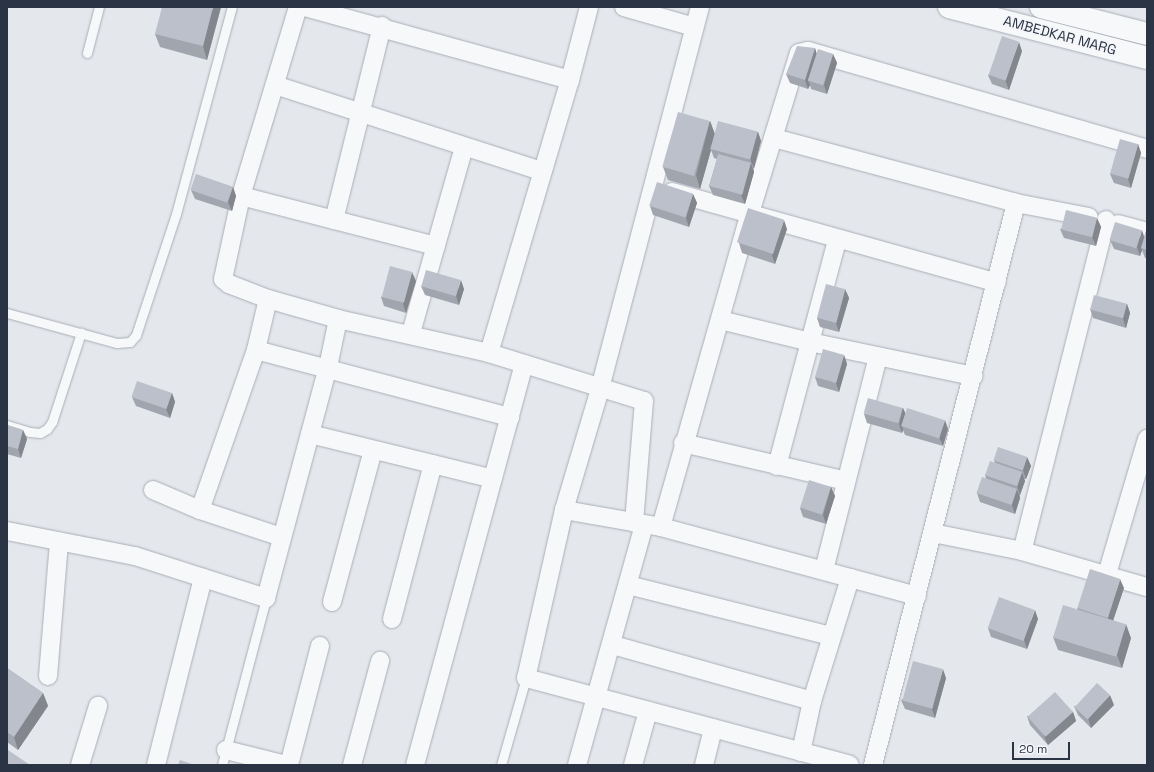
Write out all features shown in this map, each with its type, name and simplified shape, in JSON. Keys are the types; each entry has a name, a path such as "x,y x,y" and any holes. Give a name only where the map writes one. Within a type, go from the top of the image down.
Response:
{"street":[{"path":"298,7 241,196 223,279 229,284 268,299 338,319 411,334 489,353 644,402 646,525"},
{"path":"305,7 382,26 570,80"},
{"path":"489,353 570,80 589,7"},
{"path":"624,7 694,27"},
{"path":"700,7 600,389 564,510 526,678 850,765"},
{"name":"AMBEDKAR MARG","path":"949,7 1056,33 1147,58"},
{"path":"1055,9 1056,33"},
{"name":"AMBEDKAR MARG","path":"1055,9 1147,34"},
{"path":"334,220 382,26"},
{"path":"577,765 613,645 628,585 646,525 683,443 750,213 774,138 796,58 803,51 1147,149"},
{"path":"275,86 542,171"},
{"path":"774,138 1016,203 1106,220 1147,232"},
{"path":"411,334 464,147"},
{"path":"652,187 750,213 837,240 997,283"},
{"path":"241,196 436,246"},
{"path":"873,765 997,283 1016,203"},
{"path":"1022,551 1106,220"},
{"path":"778,466 837,240"},
{"path":"200,510 256,350 268,299"},
{"path":"7,531 59,543 135,556 266,598 281,537 328,368 338,319"},
{"path":"720,320 810,342 973,376"},
{"path":"256,350 510,417"},
{"path":"824,570 878,357"},
{"path":"415,765 524,365"},
{"path":"310,434 493,479"},
{"path":"1107,574 1147,439"},
{"path":"683,443 846,481"},
{"path":"332,602 373,450"},
{"path":"392,619 433,464"},
{"path":"153,490 200,510 281,537"},
{"path":"564,510 646,525 824,570 917,596"},
{"path":"933,533 1022,551 1107,574 1147,587"},
{"path":"48,676 59,543"},
{"path":"156,765 203,578"},
{"path":"801,752 812,701 850,578"},
{"path":"628,585 831,636"},
{"path":"613,645 812,701"},
{"path":"289,765 320,646"},
{"path":"352,765 380,661"},
{"path":"80,765 98,706"},
{"path":"633,765 648,711"},
{"path":"704,765 713,728"},
{"path":"224,757 286,765"}],"lane":[{"path":"87,54 99,7"},
{"path":"7,313 117,343 130,342 136,335 176,214 232,7"},
{"path":"7,425 30,432 40,433 47,429 52,422 81,333"},
{"path":"224,757 266,598"},
{"path":"501,765 526,678"}],"building":[{"path":"162,7 213,7 203,46 155,34"},
{"path":"1002,36 1019,42 1006,81 989,75"},
{"path":"797,46 815,48 805,80 786,74"},
{"path":"818,49 833,54 823,85 808,80"},
{"path":"678,112 710,121 694,176 662,167"},
{"path":"718,121 758,132 750,160 710,149"},
{"path":"1120,139 1138,144 1128,179 1110,174"},
{"path":"718,154 751,163 742,195 709,186"},
{"path":"196,174 233,187 227,203 190,190"},
{"path":"657,182 693,194 685,218 649,206"},
{"path":"748,208 784,220 773,254 737,242"},
{"path":"1066,210 1097,218 1092,237 1061,229"},
{"path":"1115,222 1142,230 1136,248 1109,240"},
{"path":"1147,228 1147,250 1141,248"},
{"path":"390,266 412,272 404,303 382,297"},
{"path":"426,270 461,280 456,296 421,286"},
{"path":"826,284 845,289 836,323 817,318"},
{"path":"1094,295 1127,304 1123,318 1090,309"},
{"path":"823,349 844,355 836,383 815,377"},
{"path":"137,381 172,393 166,409 131,397"},
{"path":"868,398 903,408 898,423 864,413"},
{"path":"907,408 945,420 939,438 901,426"},
{"path":"7,425 23,430 18,449 7,446"},
{"path":"998,447 1027,457 1023,470 993,460"},
{"path":"990,461 1022,472 1017,486 985,475"},
{"path":"982,477 1017,489 1011,505 976,493"},
{"path":"809,480 831,487 822,515 800,508"},
{"path":"1090,569 1120,579 1108,618 1077,608"},
{"path":"999,597 1035,610 1023,641 988,628"},
{"path":"1063,605 1126,624 1116,657 1053,638"},
{"path":"913,661 943,669 932,709 902,701"},
{"path":"7,668 43,693 14,737 7,732"},
{"path":"1097,683 1110,695 1088,719 1074,707"},
{"path":"1055,692 1073,712 1046,737 1028,717"},
{"path":"8,750 30,765 7,765"},
{"path":"180,760 195,765 178,765"}]}
